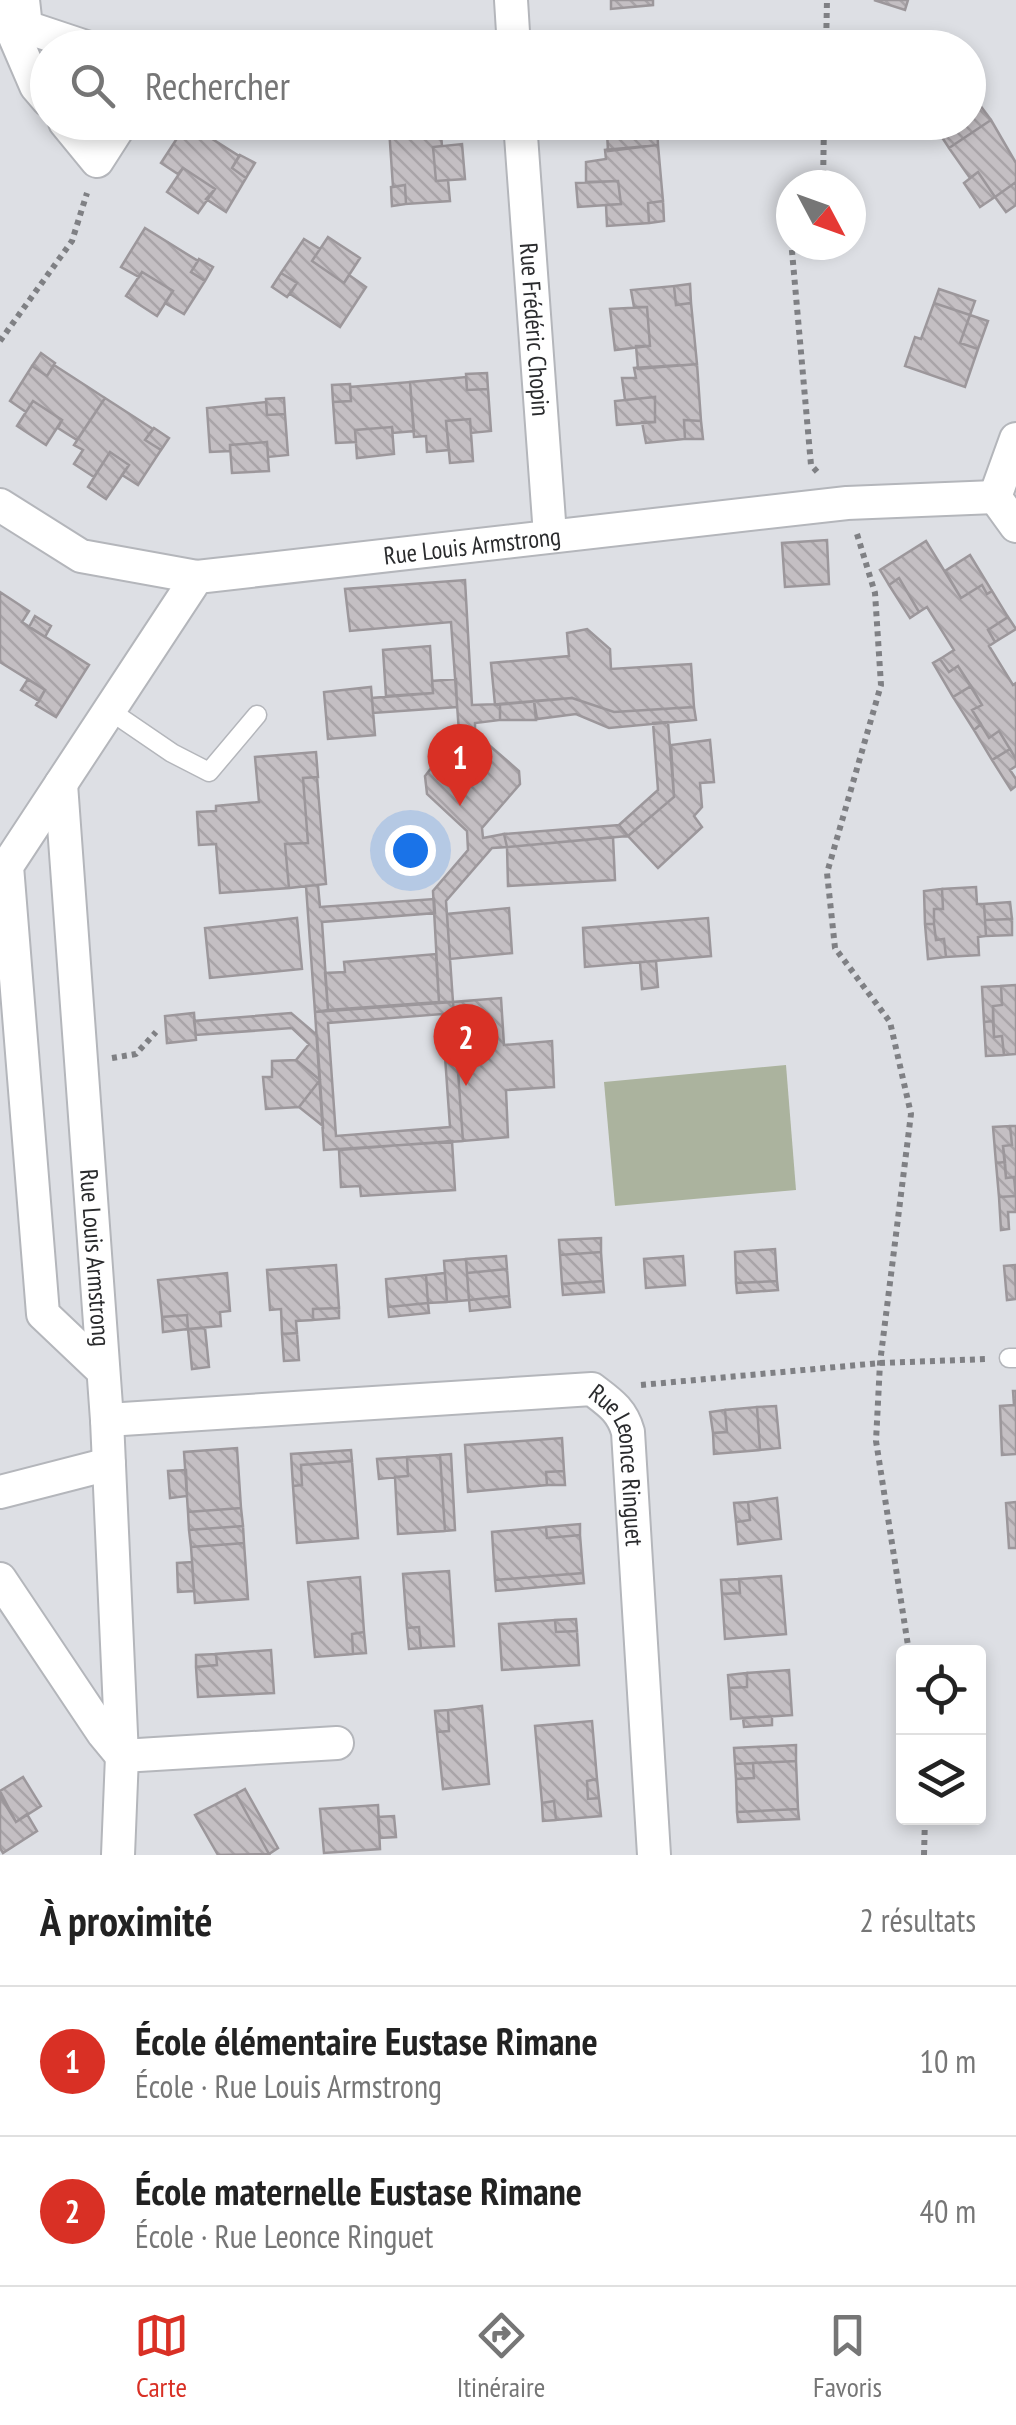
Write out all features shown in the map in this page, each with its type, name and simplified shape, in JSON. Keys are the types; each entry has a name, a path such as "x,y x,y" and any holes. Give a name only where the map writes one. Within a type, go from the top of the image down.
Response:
{"street":[{"path":"12,0 8,20 30,72"},
{"path":"23,0 26,26 37,30"},
{"path":"511,0 513,30"},
{"path":"80,140 96,161 110,140"},
{"name":"Rue Frédéric Chopin","path":"521,140 550,535"},
{"path":"1016,439 995,497 1016,526"},
{"name":"Rue Louis Armstrong","path":"103,1371 43,1314 6,866 196,577 847,502 995,497"},
{"path":"0,505 81,556 196,577"},
{"name":"Rue Louis Armstrong","path":"61,784 107,1420 122,1756 118,1855"},
{"name":"Rue Leonce Ringuet","path":"107,1420 592,1390 617,1408 628,1432 654,1855"},
{"path":"0,1492 109,1464"},
{"path":"0,1579 122,1756 337,1742"}],"lane":[{"path":"109,710 209,772 257,715"}],"path":[{"path":"826,30 827,0"},
{"path":"823,170 824,140"},
{"path":"0,341 72,241 96,161"},
{"path":"793,260 810,465 847,502 875,594 881,686 827,872 836,948 890,1022 912,1114 880,1363 876,1442 908,1645"},
{"path":"592,1390 880,1363 1012,1358"},
{"path":"924,1855 925,1825"}],"green space":[{"path":"786,1065 796,1190 615,1206 604,1082"}],"building":[{"path":"611,0 653,0 653,5 611,9"},
{"path":"874,0 908,0 905,10"},
{"path":"991,120 1016,163 1016,182 995,197 978,172 970,178 949,148 961,140 986,140 986,123"},
{"path":"176,140 214,140 239,156 232,168 246,178 226,212 206,199 215,189 183,168 178,174 161,163"},
{"path":"390,140 441,140 442,146 433,147 436,181 448,180 450,201 406,204 405,185 393,187"},
{"path":"607,140 658,140 658,145 608,151"},
{"path":"944,140 961,140 949,148"},
{"path":"462,144 465,179 436,181 433,147"},
{"path":"658,145 663,201 648,203 649,223 607,226 606,205 621,204 618,181 586,182 586,162 606,159 605,150"},
{"path":"240,155 255,163 246,178 232,168"},
{"path":"183,168 215,189 198,213 167,192"},
{"path":"978,172 995,197 980,207 964,183"},
{"path":"618,181 621,204 578,207 576,183"},
{"path":"1016,182 1016,205 1006,212 995,197"},
{"path":"405,185 406,204 392,206 391,187"},
{"path":"663,201 664,221 649,223 648,203"},
{"path":"145,228 198,261 191,272 205,281 184,314 165,303 173,291 142,272 139,277 121,267"},
{"path":"328,237 360,258 344,283 312,261"},
{"path":"304,239 320,249 312,261 344,283 349,275 366,287 340,327 290,294 297,283 281,273"},
{"path":"199,259 213,267 205,281 191,272"},
{"path":"142,272 173,291 157,316 126,296"},
{"path":"281,273 297,283 287,297 272,287"},
{"path":"690,284 691,303 676,305 674,286"},
{"path":"674,286 676,305 691,303 697,364 638,369 636,346 650,346 647,307 634,307 631,290"},
{"path":"939,289 975,301 970,315 934,303"},
{"path":"934,303 970,315 960,343 978,349 965,387 905,366 915,337 921,339"},
{"path":"647,307 650,346 615,350 610,309"},
{"path":"970,315 988,321 978,349 960,343"},
{"path":"41,353 55,363 47,376 32,366"},
{"path":"697,364 701,421 684,420 685,439 646,443 642,422 655,422 655,397 625,400 622,378 636,378 634,368"},
{"path":"54,365 105,398 77,440 58,428 62,420 33,401 26,412 10,401 32,366 47,376"},
{"path":"487,373 488,389 467,390 466,374"},
{"path":"466,377 467,390 488,389 491,431 471,433 470,419 446,421 449,450 427,452 426,436 414,437 410,382"},
{"path":"410,382 414,431 393,433 392,427 355,430 356,442 336,443 333,402 351,401 350,387"},
{"path":"350,384 351,401 333,402 332,385"},
{"path":"655,397 655,422 617,425 615,401"},
{"path":"105,398 153,429 145,440 161,450 138,485 122,475 129,465 110,452 94,477 74,464 83,450 74,445"},
{"path":"284,398 285,414 267,415 266,399"},
{"path":"33,401 62,420 46,445 17,426"},
{"path":"266,402 267,415 285,414 288,455 268,457 267,442 230,445 230,451 210,452 207,408"},
{"path":"470,419 473,461 450,463 446,421"},
{"path":"684,420 701,421 703,439 685,439"},
{"path":"392,427 394,454 357,458 355,430"},
{"path":"154,428 169,438 161,450 145,440"},
{"path":"267,442 269,471 232,473 230,445"},
{"path":"110,452 129,465 106,499 88,487"},
{"path":"827,540 829,584 785,587 782,543"},
{"path":"926,541 961,598 982,585 987,594 992,591 1008,617 988,630 995,642 989,646 1013,685 1016,683 1016,759 999,731 989,738 972,710 982,705 958,666 949,672 940,659 954,650 927,607 919,612 899,578 889,585 880,570"},
{"path":"970,555 992,591 987,594 982,585 961,598 945,571"},
{"path":"899,578 919,612 910,618 889,585"},
{"path":"465,580 472,705 500,704 500,720 475,723 475,733 459,732 451,622 350,631 345,589"},
{"path":"0,592 29,611 22,622 89,665 56,717 36,705 45,690 0,662"},
{"path":"35,616 51,626 45,637 29,627"},
{"path":"1008,617 1016,629 995,642 988,630"},
{"path":"587,629 610,649 611,669 691,664 694,707 614,712 572,698 495,705 491,663 569,656 567,633"},
{"path":"430,646 433,693 386,696 383,650"},
{"path":"940,659 949,672 958,666 971,686 953,697 933,663"},
{"path":"28,679 45,690 39,701 21,690"},
{"path":"456,679 457,707 373,713 372,698 433,693 432,681"},
{"path":"971,686 982,705 972,710 981,724 974,730 953,697"},
{"path":"371,687 375,735 328,739 324,692"},
{"path":"572,698 614,712 694,707 696,720 609,728 576,714 537,719 534,701"},
{"path":"534,701 536,720 500,720 500,704"},
{"path":"668,722 674,797 628,836 619,825 658,790 653,723"},
{"path":"981,724 989,738 999,731 1010,749 992,760 974,730"},
{"path":"459,732 475,733 519,771 520,784 482,828 483,838 504,834 507,847 492,848 446,901 453,1002 439,1002 433,891 468,850 467,831 427,794 425,776"},
{"path":"710,740 714,782 700,783 702,807 694,816 702,827 658,868 628,836 674,797 671,745"},
{"path":"1010,749 1016,759 1016,766 1010,770 1016,786 1011,790 992,760"},
{"path":"316,752 318,777 303,778 308,843 285,844 289,888 220,893 216,844 199,845 197,812 259,802 255,757"},
{"path":"317,777 326,884 289,888 285,844 308,843 303,778"},
{"path":"619,825 628,836 507,847 504,834"},
{"path":"613,837 615,880 508,886 507,847"},
{"path":"318,885 320,907 434,899 435,913 322,922 328,1010 315,1012 306,886"},
{"path":"976,887 977,904 984,904 986,936 978,937 979,955 946,957 944,939 936,940 934,924 934,909 943,909 942,889"},
{"path":"942,889 943,909 934,909 934,924 925,924 924,891"},
{"path":"1010,902 1012,919 985,920 984,904"},
{"path":"509,908 512,953 450,959 447,914"},
{"path":"297,918 302,969 210,978 205,928"},
{"path":"708,918 711,956 585,967 583,928"},
{"path":"1012,919 1012,935 986,936 985,920"},
{"path":"925,924 934,924 936,940 944,939 946,957 928,959"},
{"path":"436,954 439,1002 328,1010 325,973 345,972 344,962"},
{"path":"656,961 658,987 642,989 640,962"},
{"path":"1016,985 1016,1054 1004,1055 1002,1036 994,1037 993,1006 1002,1005 1001,986"},
{"path":"1001,986 1002,1005 993,1006 993,1021 984,1022 982,987"},
{"path":"501,998 504,1045 552,1041 554,1087 506,1090 508,1137 463,1141 453,1002"},
{"path":"453,1002 463,1141 324,1150 315,1012","holes":["442,1014 450,1127 336,1136 328,1023"]},
{"path":"194,1013 196,1040 167,1043 165,1016"},
{"path":"291,1013 317,1035 320,1080 296,1060 309,1044 292,1028 196,1035 194,1021"},
{"path":"993,1021 994,1037 1002,1036 1004,1055 986,1056 984,1022"},
{"path":"296,1060 320,1080 299,1107 266,1109 263,1077 272,1077 272,1061"},
{"path":"320,1080 323,1126 299,1107"},
{"path":"1010,1126 1016,1126 1016,1197 1014,1177 1006,1178 1003,1146 1012,1145"},
{"path":"1010,1126 1012,1145 1003,1146 1005,1162 996,1163 993,1127"},
{"path":"452,1141 455,1190 361,1196 360,1186 341,1187 339,1150"},
{"path":"1005,1162 1006,1178 1014,1177 1016,1196 999,1197 996,1163"},
{"path":"1016,1196 1016,1212 1008,1212 1009,1229 1001,1230 999,1197"},
{"path":"601,1238 601,1252 560,1255 559,1240"},
{"path":"775,1249 777,1281 736,1283 735,1252"},
{"path":"601,1252 603,1281 562,1284 560,1255"},
{"path":"506,1256 507,1269 467,1273 466,1259"},
{"path":"683,1256 685,1285 646,1288 644,1259"},
{"path":"466,1259 469,1300 447,1302 444,1261"},
{"path":"336,1265 339,1308 313,1309 313,1320 296,1321 297,1333 282,1334 281,1309 270,1310 267,1270"},
{"path":"1015,1265 1016,1299 1007,1300 1004,1266"},
{"path":"507,1269 509,1296 469,1300 467,1273"},
{"path":"227,1273 230,1311 220,1312 221,1326 188,1329 187,1315 162,1317 158,1280"},
{"path":"445,1273 447,1302 428,1303 426,1275"},
{"path":"426,1275 428,1303 388,1307 386,1279"},
{"path":"603,1281 604,1292 563,1295 562,1284"},
{"path":"777,1281 778,1290 737,1293 736,1283"},
{"path":"509,1296 510,1307 470,1311 469,1300"},
{"path":"428,1303 429,1313 389,1317 388,1307"},
{"path":"339,1308 339,1318 313,1320 313,1309"},
{"path":"187,1315 188,1329 163,1332 162,1317"},
{"path":"205,1328 209,1367 192,1369 188,1329"},
{"path":"297,1333 299,1360 284,1361 282,1334"},
{"path":"1016,1391 1016,1454 1002,1455 1000,1406 1014,1405"},
{"path":"776,1406 780,1448 760,1450 757,1407"},
{"path":"757,1407 760,1450 714,1454 713,1433 727,1432 725,1410"},
{"path":"725,1410 727,1432 713,1433 710,1412"},
{"path":"562,1438 564,1471 546,1472 547,1485 468,1492 465,1445"},
{"path":"237,1448 241,1508 188,1512 184,1452"},
{"path":"351,1450 352,1461 301,1465 302,1485 293,1486 291,1454"},
{"path":"451,1454 455,1530 445,1531 440,1455"},
{"path":"440,1455 445,1531 398,1534 395,1477 408,1476 407,1457"},
{"path":"407,1457 408,1476 379,1479 377,1459"},
{"path":"352,1461 358,1538 297,1543 293,1486 302,1485 301,1465"},
{"path":"186,1470 187,1496 170,1498 168,1471"},
{"path":"564,1471 565,1485 547,1485 546,1472"},
{"path":"777,1498 781,1539 738,1544 736,1522 750,1520 748,1502"},
{"path":"748,1502 750,1520 736,1522 734,1503"},
{"path":"1016,1502 1016,1548 1009,1548 1006,1503"},
{"path":"241,1508 243,1526 189,1530 188,1512"},
{"path":"580,1524 580,1535 547,1538 546,1527"},
{"path":"243,1526 244,1543 191,1547 189,1530"},
{"path":"546,1527 547,1538 580,1535 583,1573 495,1580 492,1532"},
{"path":"244,1543 248,1599 195,1603 191,1547"},
{"path":"192,1562 194,1591 178,1592 177,1563"},
{"path":"449,1571 454,1646 421,1648 419,1627 407,1628 403,1574"},
{"path":"583,1573 584,1583 496,1591 495,1580"},
{"path":"781,1576 786,1634 725,1639 722,1594 740,1593 739,1579"},
{"path":"360,1577 364,1632 352,1634 353,1654 315,1657 308,1582"},
{"path":"739,1579 740,1593 722,1594 721,1580"},
{"path":"576,1619 577,1631 556,1632 555,1620"},
{"path":"555,1620 556,1632 577,1631 579,1665 502,1670 499,1624"},
{"path":"419,1627 421,1648 409,1649 407,1628"},
{"path":"364,1632 366,1653 353,1654 352,1634"},
{"path":"271,1650 274,1693 198,1697 196,1667 217,1665 216,1654"},
{"path":"216,1654 217,1665 196,1667 196,1655"},
{"path":"789,1670 792,1715 731,1719 729,1688 747,1687 747,1673"},
{"path":"747,1673 747,1687 729,1688 728,1675"},
{"path":"482,1706 489,1784 443,1789 437,1732 449,1731 448,1710"},
{"path":"448,1710 449,1731 437,1732 435,1711"},
{"path":"772,1716 772,1725 744,1727 743,1718"},
{"path":"592,1721 597,1779 587,1781 588,1799 599,1798 601,1816 556,1820 554,1801 542,1803 535,1726"},
{"path":"796,1745 796,1761 735,1764 734,1748"},
{"path":"796,1761 798,1809 737,1812 736,1779 754,1778 753,1763"},
{"path":"753,1763 754,1778 736,1779 735,1764"},
{"path":"23,1777 41,1806 16,1822 0,1791"},
{"path":"597,1779 599,1798 588,1799 587,1781"},
{"path":"245,1789 278,1848 269,1854 236,1794"},
{"path":"236,1794 269,1854 218,1855 195,1815"},
{"path":"0,1796 16,1822 27,1814 37,1831 3,1853 0,1848"},
{"path":"554,1801 556,1820 543,1821 542,1803"},
{"path":"378,1805 380,1849 324,1853 320,1809"},
{"path":"798,1809 799,1819 738,1822 737,1812"},
{"path":"394,1816 396,1837 380,1838 378,1817"}],"place":[{"name":"École élémentaire Eustase Rimane","path":"460,806"},
{"name":"École maternelle Eustase Rimane","path":"466,1086"}]}
